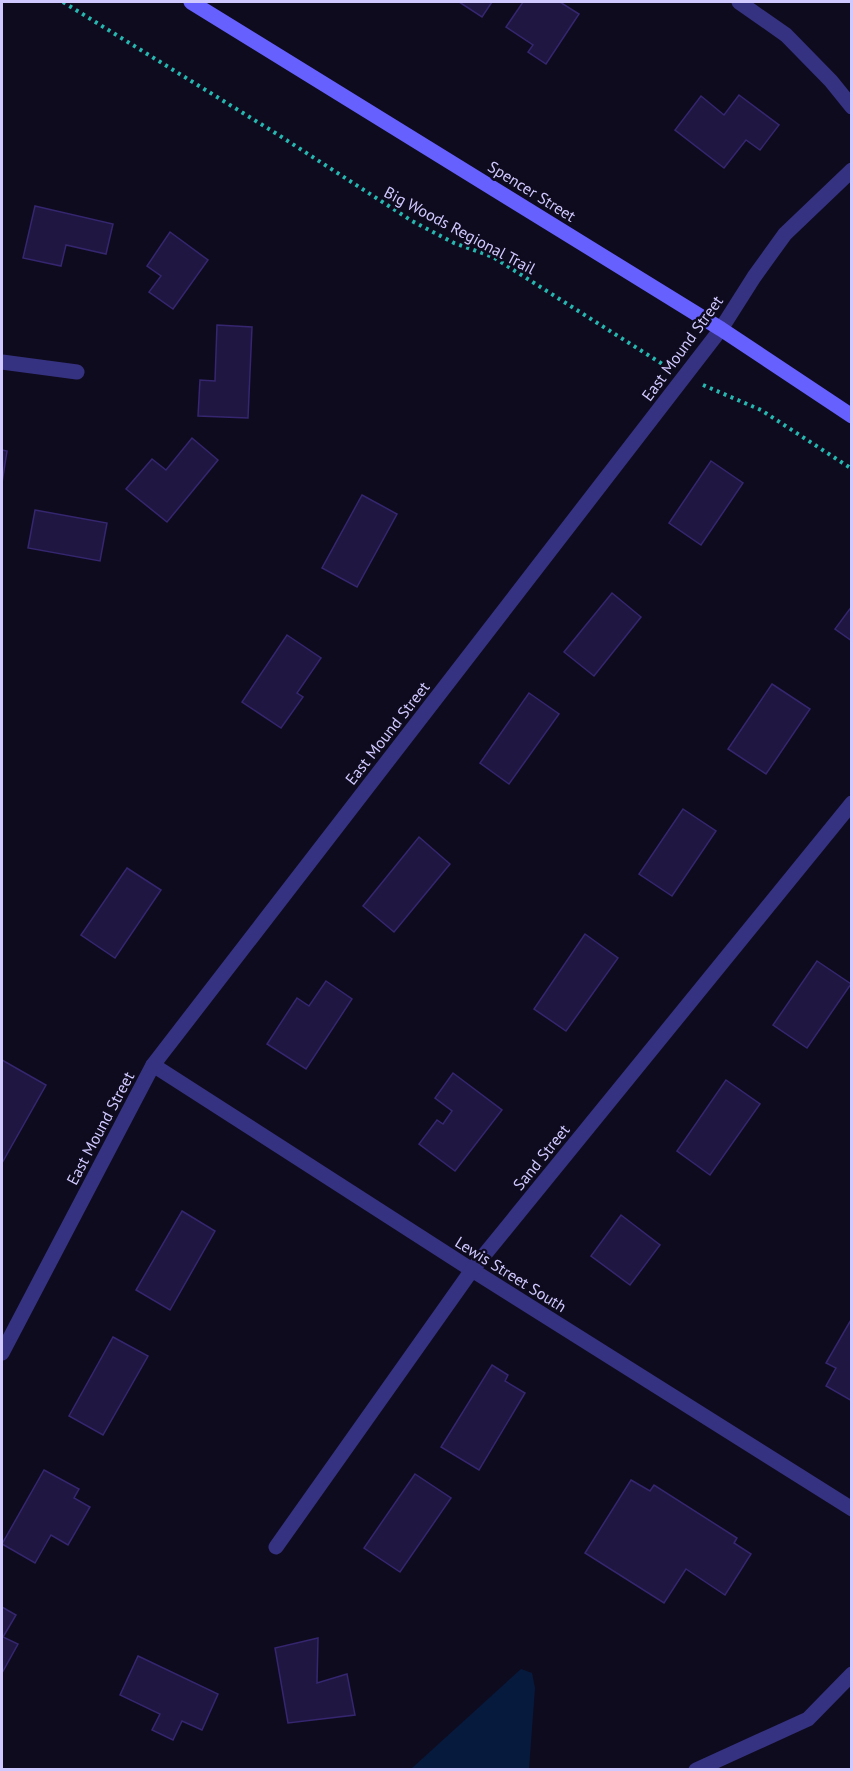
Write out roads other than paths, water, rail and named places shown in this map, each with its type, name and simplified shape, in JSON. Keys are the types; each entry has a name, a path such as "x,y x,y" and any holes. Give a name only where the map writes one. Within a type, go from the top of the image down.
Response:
{"street":[{"name":"Spencer Street","path":"191,2 721,329 852,416"},
{"path":"739,2 786,35 831,81 852,107"},
{"name":"East Mound Street","path":"2,1353 153,1065 684,378 721,329 753,277 785,234 825,193 852,170"},
{"path":"2,362 78,372"},
{"name":"Sand Street","path":"276,1547 472,1270 852,803"},
{"name":"Lewis Street South","path":"153,1065 472,1270 852,1509"},
{"path":"696,1770 808,1719 852,1674"}],"water":[{"path":"521,1669 532,1673 535,1688 529,1769 411,1769"}]}
